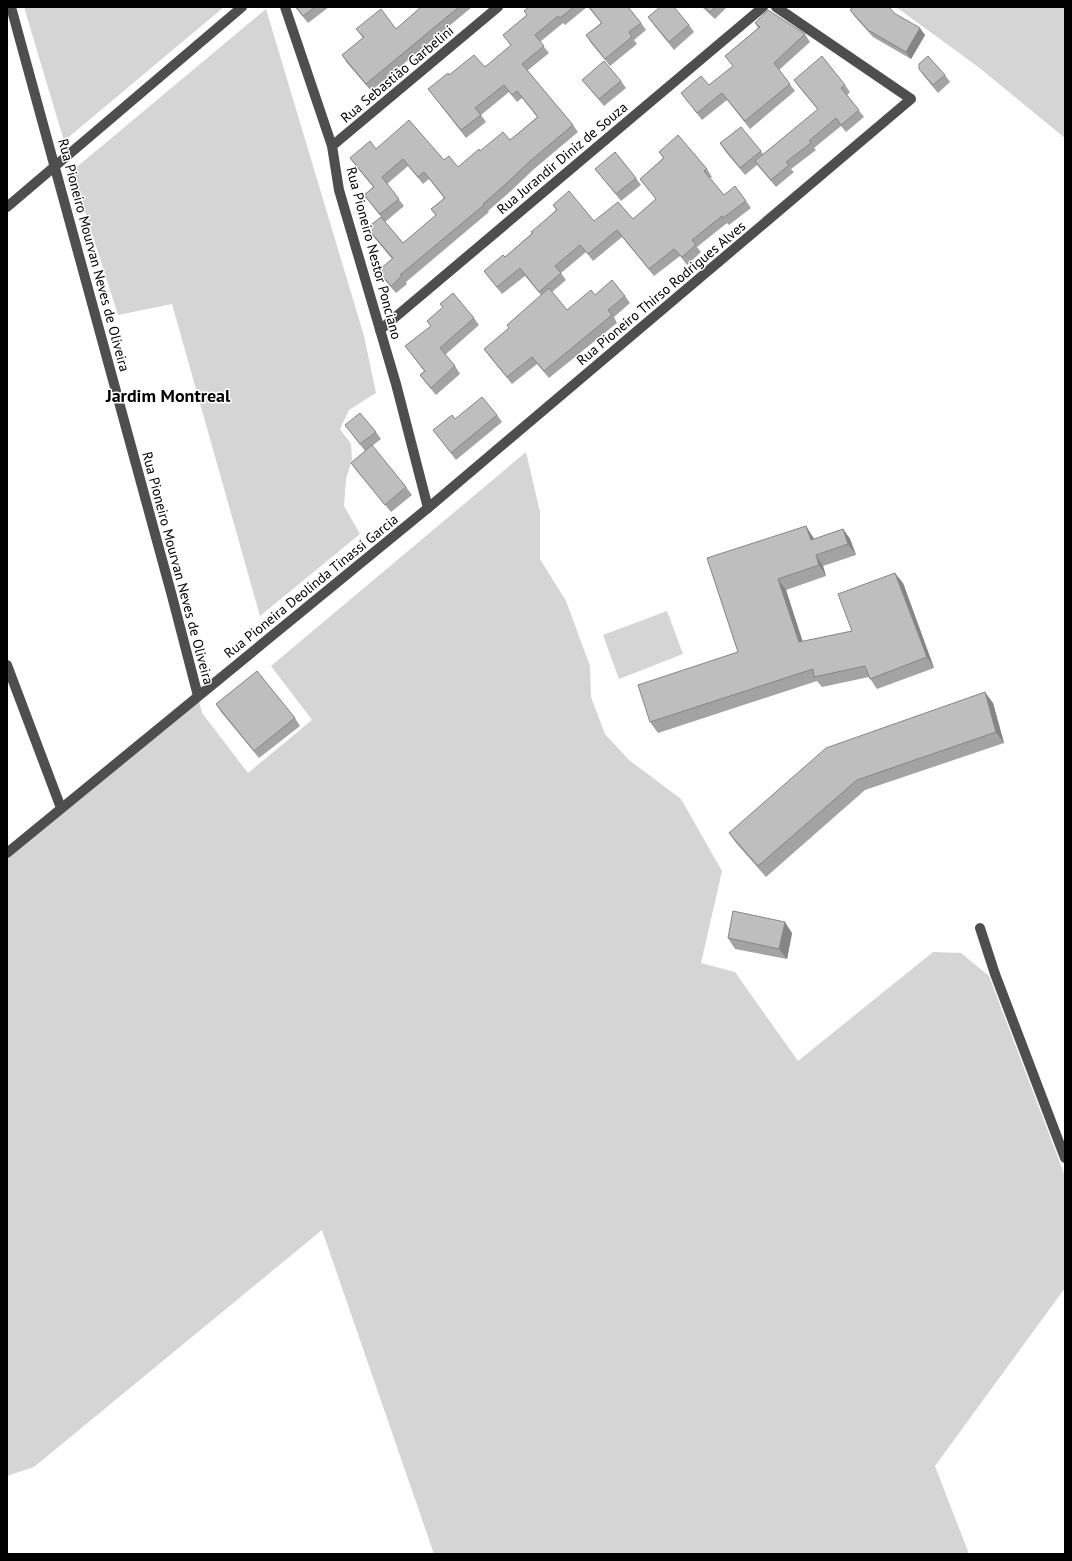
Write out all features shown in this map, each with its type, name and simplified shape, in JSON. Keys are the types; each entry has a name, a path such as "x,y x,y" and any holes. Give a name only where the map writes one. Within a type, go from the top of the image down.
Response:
{"street":[{"name":"Rua Pioneiro Mourvan Neves de Oliveira","path":"11,7 198,696"},
{"path":"7,207 242,7"},
{"name":"Rua Pioneiro Nestor Ponciano","path":"285,7 332,146 339,190 380,330 428,508"},
{"name":"Rua Sebastião Garbelini","path":"332,146 498,7"},
{"name":"Rua Jurandir Diniz de Souza","path":"380,330 763,7"},
{"name":"Rua Pioneiro Thirso Rodrigues Alves","path":"428,508 911,98 776,7"},
{"name":"Rua Pioneira Deolinda Tinassi Garcia","path":"7,853 428,508"},
{"path":"7,665 61,808"},
{"path":"980,928 995,974 1065,1158"}],"shaded area":[{"path":"24,7 224,7 64,141"},
{"path":"896,7 1065,7 1065,138 977,66"},
{"path":"266,9 364,336 376,393 349,410 340,429 351,444 352,459 346,479 344,506 360,534 260,616 172,304 118,315 72,171"},
{"path":"526,452 540,512 540,559 566,601 590,666 591,697 605,734 629,760 681,799 722,871 701,963 735,972 798,1061 933,952 961,953 989,976 1065,1176 1065,1288 935,1466 969,1554 434,1554 322,1230 34,1467 7,1476 7,852 198,696 202,713 248,773 312,720 271,666"},
{"path":"667,611 683,654 619,679 603,635"}],"building":[{"path":"296,7 315,7 303,16"},
{"path":"421,7 459,7 366,84 342,55 364,37 356,29 381,9 396,29"},
{"path":"529,7 574,7 560,18 558,16 535,35 544,46 522,64 573,125 529,162 483,204 484,205 400,275 402,276 391,286 378,271 393,258 367,228 381,217 403,243 436,215 431,209 445,198 424,172 418,177 403,159 382,177 399,199 380,214 364,195 374,187 350,158 370,141 376,149 409,120 444,160 449,156 458,167 479,149 480,151 503,132 510,140 538,117 517,91 512,95 504,85 475,108 481,115 461,130 428,89 448,73 449,75 474,55 485,67 511,45 503,35 527,15 524,11"},
{"path":"589,7 628,7 641,23 629,32 632,37 605,59 586,35 602,23"},
{"path":"660,7 674,7 689,25 669,42 648,17"},
{"path":"705,7 715,7 710,12"},
{"path":"853,7 889,7 894,13 920,28 906,52 868,30 850,10"},
{"path":"768,10 805,34 774,63 790,84 745,121 722,93 697,113 681,93 701,76 709,85 733,66 725,56 760,27 755,23"},
{"path":"822,56 845,85 841,88 859,110 841,125 836,118 809,141 811,143 786,162 789,165 771,180 755,161 818,109 794,80"},
{"path":"928,56 945,75 933,85 919,69 919,64"},
{"path":"604,61 621,81 599,99 582,80"},
{"path":"741,127 761,151 740,168 720,143"},
{"path":"678,135 707,169 704,171 724,195 735,186 746,201 723,218 722,216 692,240 696,245 682,257 674,249 649,269 617,230 588,254 580,245 555,266 561,273 539,292 520,268 497,287 484,271 503,255 505,257 533,233 531,232 557,210 553,205 569,191 594,221 618,202 633,219 656,199 640,179 664,158 659,152"},
{"path":"615,152 636,178 616,194 595,169"},
{"path":"612,280 625,296 608,310 612,315 544,371 532,357 507,377 484,349 509,328 507,325 549,288 567,310 591,290 595,295"},
{"path":"453,293 474,318 440,348 455,366 431,388 420,375 425,371 405,346 431,326 427,321 443,307 440,304"},
{"path":"482,397 497,415 451,453 433,430 452,415 455,419"},
{"path":"360,413 376,432 360,444 345,425"},
{"path":"372,445 406,487 385,505 351,463"},
{"path":"806,526 811,540 843,529 848,544 816,555 819,565 778,579 799,642 852,631 838,594 895,573 927,657 870,679 865,666 814,677 813,669 650,722 638,685 738,652 707,558"},
{"path":"257,671 295,718 254,751 216,704"},
{"path":"985,692 996,732 857,780 758,866 729,833 826,748"},
{"path":"733,911 785,922 779,949 728,938"}],"district":[{"name":"Jardim Montreal","path":"168,395"}]}
